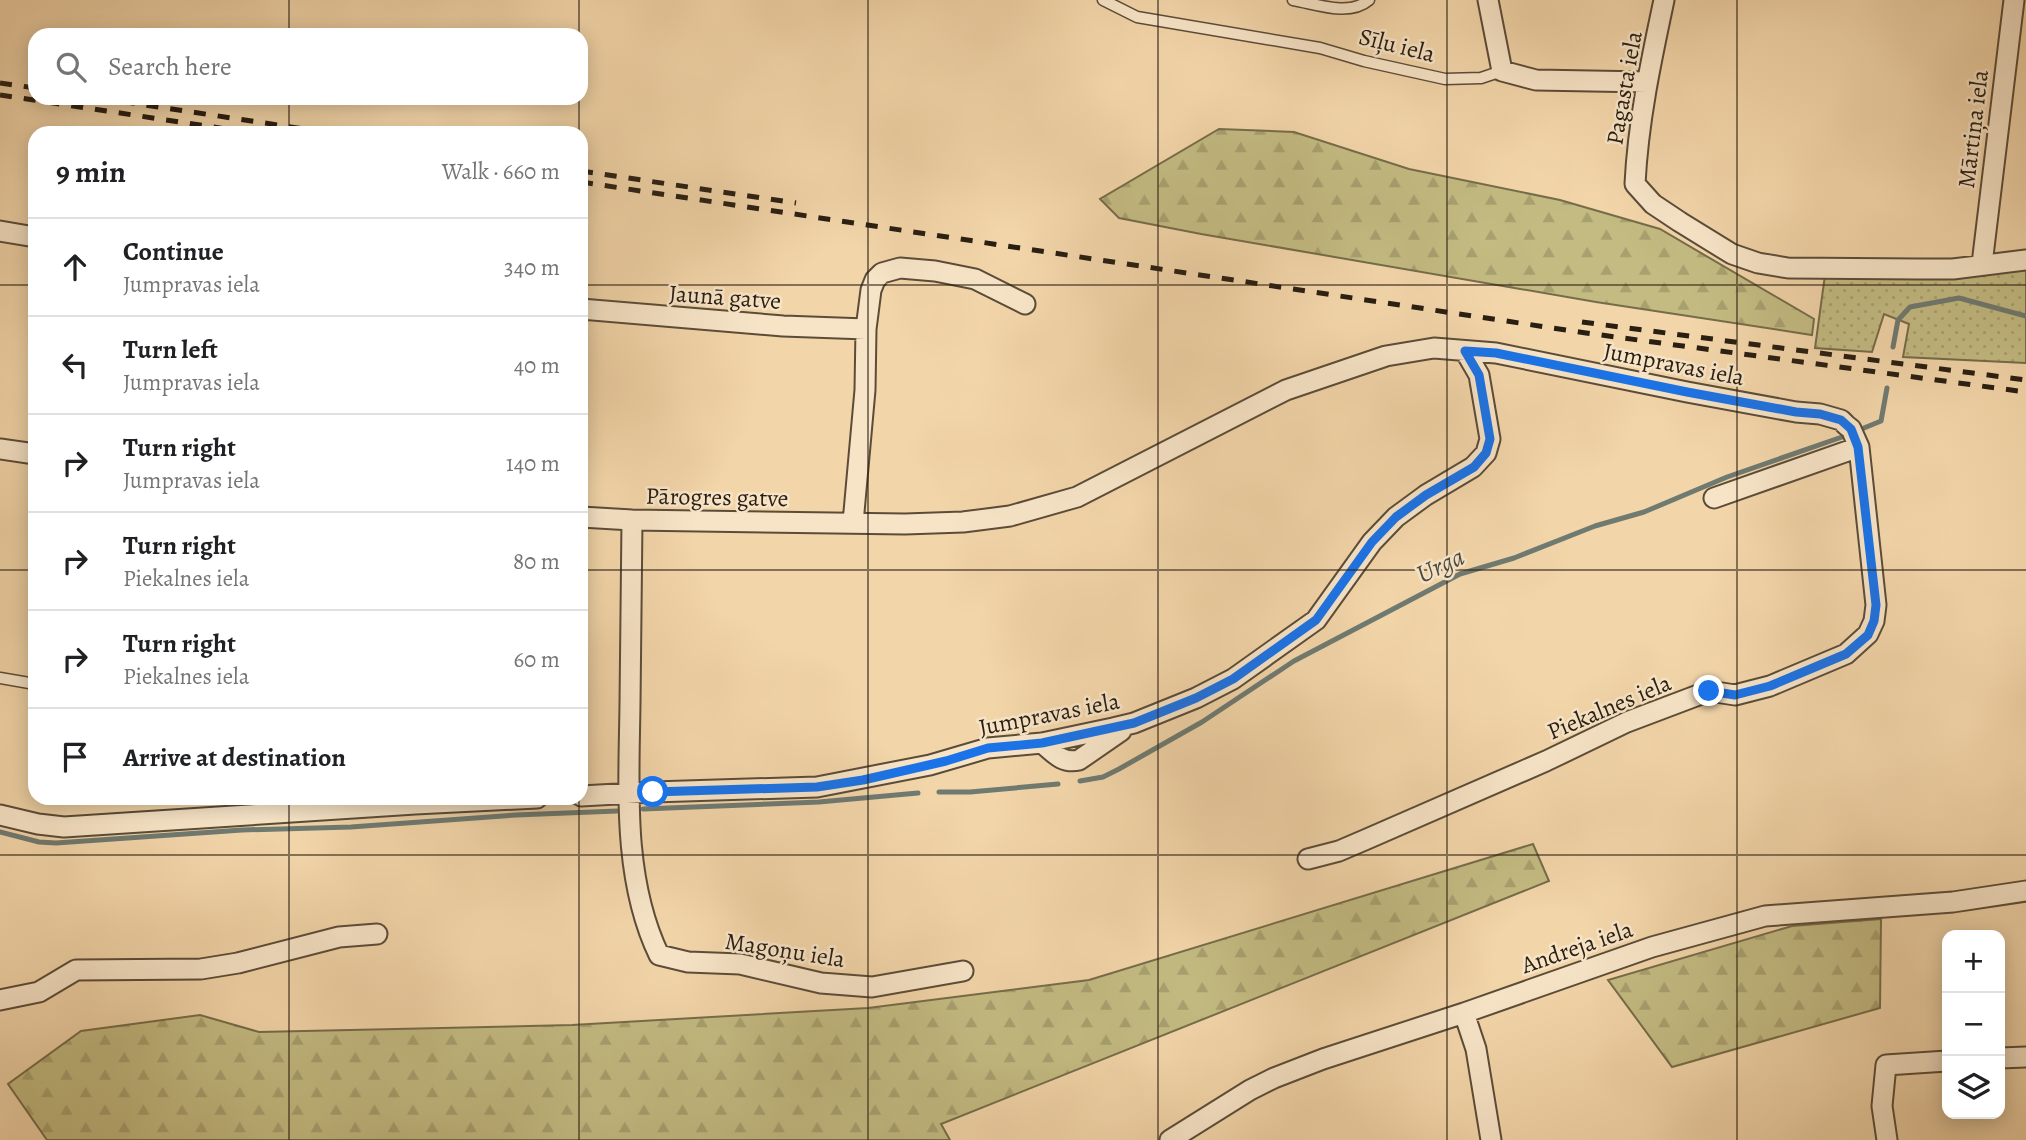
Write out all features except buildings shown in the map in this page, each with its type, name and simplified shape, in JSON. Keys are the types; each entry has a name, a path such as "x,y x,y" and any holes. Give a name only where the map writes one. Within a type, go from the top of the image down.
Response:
{"street":[{"path":"1488,0 1502,71 1536,80 1625,79 1647,82"},
{"name":"Pagasta iela","path":"1664,0 1647,82 1636,156 1635,184 1653,204 1732,254 1788,268 1953,269 1982,264"},
{"name":"Mārtiņa iela","path":"1982,264 2014,0"},
{"path":"0,231 28,236"},
{"path":"1982,264 2026,260"},
{"path":"853,523 865,390 866,329 871,290 875,280 882,273 900,268 934,271 975,279 1025,304"},
{"name":"Jaunā gatve","path":"588,309 783,326 866,329"},
{"name":"Jumpravas iela","path":"853,523 963,522 1010,516 1047,507 1077,497 1286,390 1386,355 1434,348 1496,353 1714,397 1820,414 1841,420 1851,429 1858,447"},
{"name":"Jumpravas iela","path":"588,796 817,787 930,765 988,748 1042,743 1058,757 1071,762 1079,760 1134,723 1196,698 1233,679 1316,620 1365,551 1396,517 1426,495 1474,467 1486,453 1490,439 1479,375 1465,351"},
{"path":"1714,498 1858,447"},
{"name":"Piekalnes iela","path":"1308,859 1339,851 1367,839 1546,761 1627,722 1709,691 1735,695 1770,686 1846,654 1868,635 1874,621 1876,605 1858,447"},
{"path":"0,449 28,453"},
{"name":"Pārogres gatve","path":"588,517 853,523"},
{"name":"Magoņu iela","path":"632,520 628,794 636,884 649,934 659,956 688,962 740,964 821,983 872,988 963,971"},
{"path":"0,815 64,827 423,805"},
{"name":"Andreja iela","path":"1170,1140 1274,1078 1652,947 1765,916 1953,902 2026,891"},
{"path":"0,1000 38,992 76,970 201,969 339,937 377,934"},
{"path":"1464,1013 1476,1049 1491,1140"},
{"path":"2005,1058 2026,1057"},
{"path":"1887,1140 1882,1106 1886,1065 1942,1061"}],"lane":[{"name":"Sīļu iela","path":"1103,0 1137,17 1320,48 1445,79 1481,78 1502,71"},
{"path":"1293,0 1350,10 1370,0"},
{"path":"0,678 28,683"}],"green space":[{"path":"1219,129 1294,132 1409,169 1560,200 1660,229 1814,319 1812,335 1596,302 1201,234 1119,218 1100,199"},
{"path":"2026,268 2026,363 1903,357 1909,324 1884,314 1872,352 1815,348 1825,275"},
{"path":"1533,844 1549,881 941,1124 950,1140 47,1140 8,1084 81,1031 200,1015 259,1032 572,1025 868,1008 1089,980"},
{"path":"1881,919 1880,1008 1672,1067 1608,980 1792,926"}],"waterway":[{"name":"Urga","path":"1893,347 1898,320 1910,307 1959,298 2026,316"},
{"name":"Urga","path":"1864,428 1881,421 1887,388"},
{"name":"Urga","path":"1080,781 1103,777 1119,769 1202,722 1294,661 1460,574 1514,558 1595,526 1644,512 1727,477 1842,437"},
{"name":"Urga","path":"939,792 1058,784"},
{"name":"Urga","path":"643,809 819,802 918,793"},
{"name":"Urga","path":"0,832 39,842 56,843 242,830 351,827 617,811"}],"railway":[{"path":"0,83 28,87"},
{"path":"0,95 28,99"},
{"path":"67,105 206,126"},
{"path":"145,105 285,126"},
{"path":"588,172 796,203"},
{"path":"588,183 1586,333 2026,392"},
{"path":"1582,322 2026,380"}],"route":[{"path":"653,792 817,787 863,780 946,761 988,748 1042,743 1134,723 1196,698 1233,679 1316,620 1358,560 1396,517 1426,495 1474,467 1486,453 1490,439 1479,375 1465,351 1496,353 1687,392 1820,414 1841,420 1851,429 1858,447 1876,605 1874,621 1868,635 1846,654 1770,686 1735,695 1709,691"}]}
